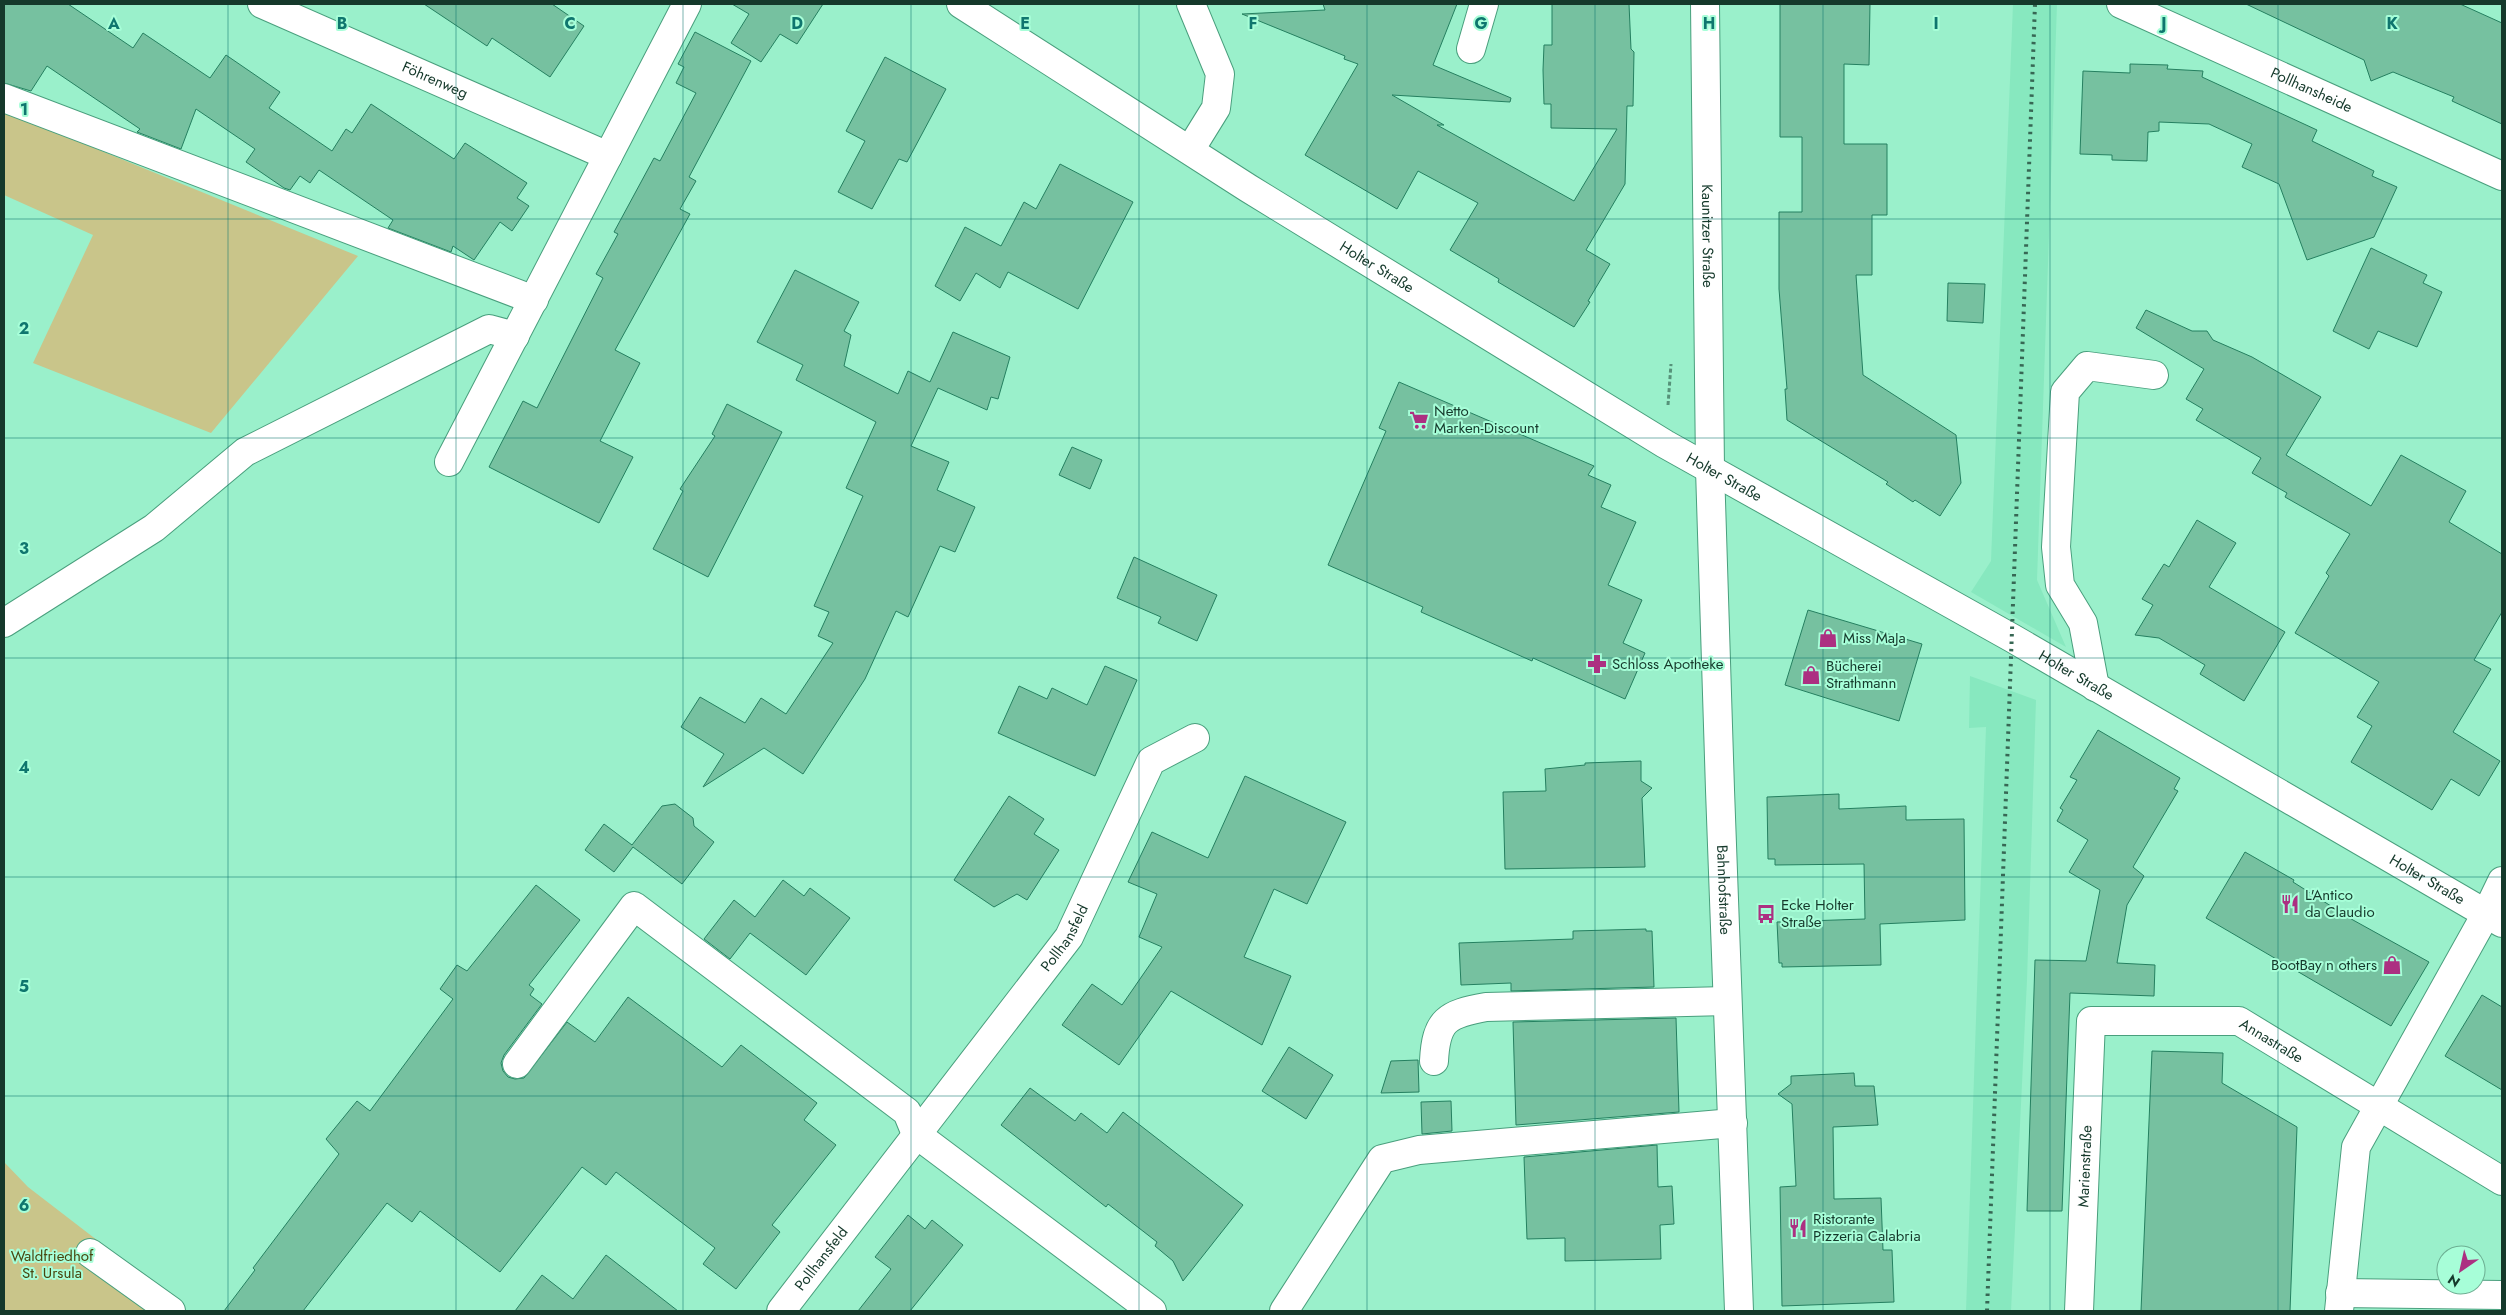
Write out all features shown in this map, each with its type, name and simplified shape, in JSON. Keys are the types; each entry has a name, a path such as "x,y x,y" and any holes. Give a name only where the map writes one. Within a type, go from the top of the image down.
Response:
{"street":[{"name":"Föhrenweg","path":"262,4 608,156"},
{"path":"449,462 687,4"},
{"name":"Holter Straße","path":"960,4 1190,150 1648,434 2095,687 2494,918"},
{"path":"1190,150 1216,108 1220,74 1191,4"},
{"path":"1471,49 1484,4"},
{"name":"Kaunitzer Straße","path":"1705,4 1710,469"},
{"name":"Pollhansheide","path":"2121,4 2502,176"},
{"path":"4,98 534,300"},
{"path":"4,623 154,528 246,452 489,329 515,336"},
{"path":"2095,687 2083,623 2060,585 2056,547 2066,392 2087,366 2154,375"},
{"name":"Bahnhofstraße","path":"1710,469 1739,1311"},
{"name":"Pollhansfeld","path":"781,1311 1069,937 1151,761 1195,738"},
{"path":"2502,881 2494,918 2378,1106 2356,1147 2340,1302 2502,1295"},
{"path":"517,1064 634,906 907,1112 916,1134 1152,1311"},
{"path":"1434,1061 1435,1040 1444,1022 1466,1011 1486,1007 1727,1001"},
{"name":"Annastraße","path":"2091,1021 2239,1021 2502,1182"},
{"name":"Marienstraße","path":"2079,1311 2091,1021"},
{"path":"1284,1311 1382,1159 1419,1150 1733,1123"},
{"path":"90,1252 171,1311"}],"shaded area":[{"path":"2013,4 2057,4 2037,580 2066,647 1971,592 1991,561"},
{"path":"1970,676 2036,700 2027,980 2011,1311 1966,1311 1986,727 1969,728"}],"green space":[{"path":"4,111 358,256 211,433 33,363 93,235 4,195"},
{"name":"Waldfriedhof St. Ursula","path":"4,1162 28,1187 171,1297 162,1311 4,1311"}],"building":[{"path":"4,4 68,4 133,48 143,33 210,78 226,55 280,92 269,108 332,151 346,129 352,133 371,104 454,159 465,143 527,183 517,198 529,206 512,231 500,222 474,260 453,246 451,252 388,228 393,220 319,170 310,183 300,176 290,190 284,188 246,162 255,149 196,109 181,149 137,132 140,129 47,66 31,91 4,83"},
{"path":"424,4 552,4 584,26 550,77 492,38 487,46"},
{"path":"732,4 823,4 797,44 780,34 761,62 731,43 749,14"},
{"path":"1323,4 1457,4 1433,65 1511,98 1510,102 1392,95 1444,125 1437,125 1574,201 1617,129 1551,128 1551,104 1544,104 1543,70 1544,45 1552,45 1552,4 1629,4 1631,49 1634,52 1633,106 1627,106 1625,184 1586,250 1610,264 1574,327 1498,282 1499,279 1450,250 1478,203 1418,171 1397,209 1305,155 1358,64 1344,59 1345,56 1242,14 1325,10"},
{"path":"1780,4 1870,4 1869,65 1844,64 1844,144 1887,144 1887,215 1872,215 1872,275 1856,275 1863,375 1956,435 1961,483 1940,516 1915,500 1913,502 1886,484 1888,482 1787,420 1785,389 1787,389 1779,289 1779,212 1802,212 1802,137 1780,137"},
{"path":"2246,4 2460,4 2502,23 2502,124 2452,101 2454,97 2393,72 2371,81 2364,60"},
{"path":"695,32 751,61 689,177 696,181 680,209 690,214 615,350 640,363 600,441 633,457 599,523 489,467 523,401 537,408 603,278 596,274 618,234 614,232 654,158 660,161 696,93 676,83 684,67 678,64"},
{"path":"885,57 946,89 907,162 899,159 872,209 838,192 865,141 846,131"},
{"path":"2130,64 2168,65 2167,69 2203,71 2202,77 2317,130 2312,141 2374,171 2372,176 2397,187 2374,237 2307,260 2279,184 2242,167 2252,144 2209,124 2159,122 2159,131 2148,132 2147,161 2112,160 2112,155 2080,154 2083,71 2130,73"},
{"path":"1060,164 1133,202 1078,309 1008,272 1000,288 976,273 960,301 935,286 965,227 1001,246 1024,202 1036,209"},
{"path":"2371,248 2427,275 2423,283 2442,292 2417,347 2378,331 2369,349 2333,331"},
{"path":"795,270 859,302 844,331 851,335 844,366 898,394 908,371 930,382 953,332 1010,357 998,399 991,397 987,410 938,388 911,446 949,462 937,490 975,507 955,552 940,546 908,617 896,611 865,679 803,774 764,748 703,787 724,754 681,727 700,697 745,723 761,698 786,714 833,643 818,636 829,612 814,606 863,496 846,488 876,422 796,380 803,365 757,342"},
{"path":"1948,283 1985,284 1983,323 1947,321"},
{"path":"2146,310 2192,331 2207,331 2213,340 2252,357 2321,397 2286,455 2371,506 2401,455 2466,491 2449,522 2502,554 2502,612 2474,660 2491,669 2453,732 2500,761 2479,796 2451,779 2432,810 2351,762 2372,726 2357,717 2379,682 2295,633 2329,576 2326,573 2350,534 2285,497 2287,493 2252,473 2261,458 2196,420 2203,409 2186,399 2204,369 2136,328"},
{"path":"1399,382 1594,466 1588,475 1611,485 1601,507 1636,522 1608,585 1642,600 1623,643 1645,653 1625,699 1533,658 1532,661 1421,612 1423,607 1328,565 1386,431 1379,428"},
{"path":"727,404 782,432 708,577 653,549 683,491 680,489 715,436 712,434"},
{"path":"1072,447 1102,460 1090,489 1059,475"},
{"path":"2197,520 2236,543 2209,587 2285,632 2244,701 2200,674 2205,665 2159,638 2135,635 2153,605 2142,599 2164,564 2169,567"},
{"path":"1134,557 1217,595 1197,641 1158,623 1161,617 1117,598"},
{"path":"1808,610 1922,644 1899,721 1785,685"},
{"path":"1105,666 1137,680 1095,776 998,733 1019,686 1047,699 1052,688 1087,705"},
{"path":"2098,730 2180,778 2174,789 2178,791 2133,867 2144,876 2127,905 2117,963 2155,965 2154,996 2070,993 2062,1211 2027,1211 2035,960 2086,961 2100,890 2069,872 2088,840 2057,821 2063,810 2060,808 2077,780 2070,777"},
{"path":"1641,761 1641,781 1652,788 1642,798 1645,867 1505,869 1503,792 1546,791 1545,769 1585,765 1585,763"},
{"path":"1245,776 1346,822 1307,904 1274,889 1244,957 1291,976 1262,1045 1171,991 1119,1065 1062,1025 1092,984 1122,1005 1162,947 1139,937 1157,894 1128,882 1152,832 1208,858"},
{"path":"1839,794 1839,809 1906,806 1906,820 1964,819 1965,920 1880,924 1881,965 1782,967 1782,963 1779,963 1777,922 1865,919 1864,864 1775,865 1775,859 1768,859 1767,797"},
{"path":"1009,796 1044,819 1034,834 1059,850 1027,900 1017,894 994,907 954,880"},
{"path":"675,804 693,818 694,826 714,842 682,884 633,847 614,872 585,850 604,824 632,845 662,806"},
{"path":"2245,852 2294,880 2293,882 2353,920 2429,962 2391,1026 2206,918"},
{"path":"783,880 804,896 810,888 850,918 806,975 750,933 730,959 704,939 734,900 755,917"},
{"path":"536,885 580,920 529,985 534,989 530,995 542,1004 504,1055 501,1063 503,1071 508,1077 515,1079 524,1078 567,1022 595,1042 628,997 722,1067 741,1045 817,1103 804,1120 836,1145 772,1225 780,1232 736,1289 703,1264 715,1248 616,1172 606,1185 582,1167 500,1272 420,1211 412,1222 387,1203 303,1311 224,1311 255,1270 253,1268 339,1154 326,1139 357,1101 370,1111 453,999 440,989 457,965 467,971"},
{"path":"1646,929 1646,931 1652,931 1654,987 1511,991 1511,983 1461,985 1459,943 1573,939 1573,931"},
{"path":"2482,995 2502,1007 2502,1090 2445,1056"},
{"path":"1676,1018 1679,1112 1516,1125 1513,1022"},
{"path":"1289,1047 1333,1075 1306,1119 1262,1091"},
{"path":"2152,1051 2223,1053 2222,1083 2297,1127 2290,1311 2141,1311"},
{"path":"1418,1060 1419,1092 1381,1093 1391,1061"},
{"path":"1854,1073 1855,1086 1874,1086 1878,1125 1833,1127 1834,1199 1881,1198 1883,1250 1892,1250 1894,1302 1782,1306 1780,1187 1796,1186 1792,1104 1778,1094 1791,1084 1791,1076"},
{"path":"1030,1088 1075,1121 1081,1113 1107,1133 1123,1112 1243,1205 1183,1281 1173,1261 1155,1246 1157,1242 1108,1204 1106,1207 1001,1125"},
{"path":"1451,1101 1452,1131 1422,1134 1421,1102"},
{"path":"1657,1145 1658,1187 1672,1186 1674,1224 1660,1225 1661,1259 1565,1261 1565,1238 1527,1239 1524,1157"},
{"path":"908,1215 925,1229 932,1220 963,1245 910,1311 858,1311 891,1269 875,1257"},
{"path":"606,1255 678,1311 515,1311 542,1275 573,1299"}],"railway":[{"path":"1987,1311 2035,4"}],"place":[{"name":"Netto Marken-Discount","path":"1419,420"},
{"name":"Miss MaJa","path":"1828,638"},
{"name":"Schloss Apotheke","path":"1597,664"},
{"name":"Bücherei Strathmann","path":"1811,675"},
{"name":"L'Antico da Claudio","path":"2290,904"},
{"name":"Ecke Holter Straße","path":"1766,914"},
{"name":"BootBay n others","path":"2392,965"},
{"name":"Ristorante Pizzeria Calabria","path":"1798,1228"}]}
